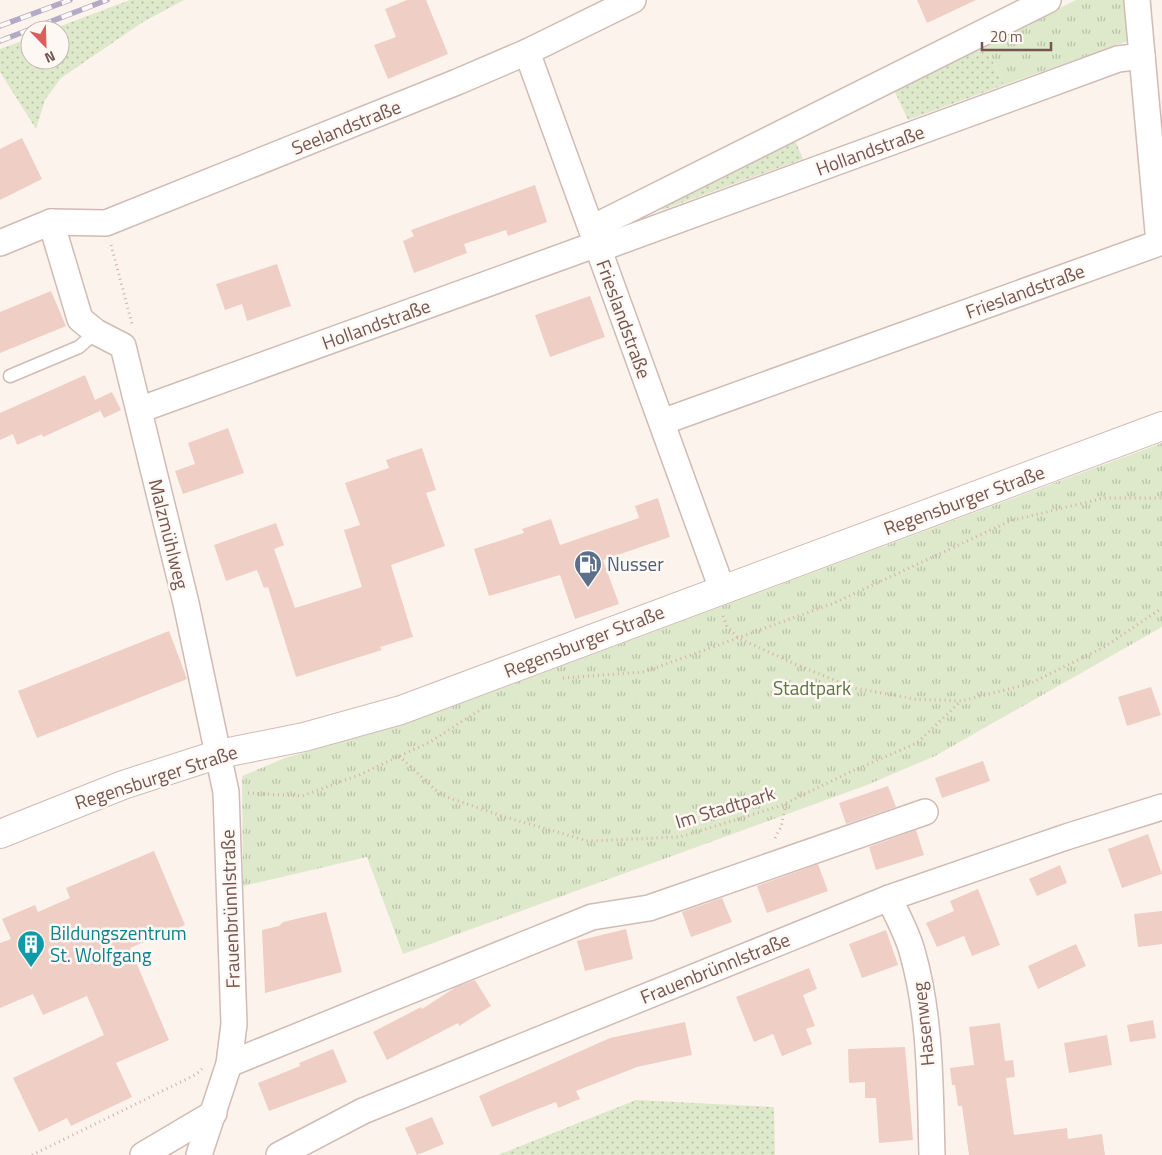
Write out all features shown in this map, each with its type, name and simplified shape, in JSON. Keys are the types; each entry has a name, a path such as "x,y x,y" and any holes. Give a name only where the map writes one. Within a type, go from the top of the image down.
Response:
{"street":[{"name":"Seelandstraße","path":"51,222 106,223 527,52 633,0"},
{"name":"Hollandstraße","path":"596,240 1048,0"},
{"name":"Frieslandstraße","path":"662,422 1159,243 1137,0"},
{"path":"527,52 596,240"},
{"name":"Hollandstraße","path":"140,410 596,240 1118,59 1142,56"},
{"path":"0,243 51,222"},
{"name":"Malzmühlweg","path":"51,222 80,319 96,332 123,346 186,603 219,754"},
{"name":"Frieslandstraße","path":"596,240 662,422 718,591"},
{"name":"Regensburger Straße","path":"0,834 123,785 219,754 304,737 401,710 1162,426"},
{"name":"Frauenbrünnlstraße","path":"199,1155 214,1113 219,1063 234,1024 226,792 219,754"},
{"name":"Frauenbrünnlstraße","path":"279,1155 363,1111 890,898 1066,837 1162,807"},
{"path":"219,1063 592,916 649,908 925,812"},
{"name":"Hasenweg","path":"890,898 911,948 921,988 928,1035 932,1155"},
{"path":"143,1155 214,1113"}],"lane":[{"path":"10,376 79,347 96,332"}],"path":[{"path":"106,223 132,327"},
{"path":"558,679 644,672 834,603 1010,521 1104,498 1162,498"},
{"path":"718,591 727,626 738,638"},
{"name":"Im Stadtpark","path":"738,638 794,664 854,688 916,699 961,701 1029,684 1106,646 1162,608"},
{"name":"Im Stadtpark","path":"399,756 442,795 502,816 588,841 680,837 786,803 850,772 917,743 961,701"},
{"path":"226,792 302,796 430,742 488,705"},
{"path":"781,827 786,803"},
{"path":"32,1155 219,1063"}],"green space":[{"path":"130,0 184,0 143,22 61,78 45,100 36,129 0,72 0,49 20,42 20,70 70,70 70,22"},
{"path":"1076,0 1128,0 1132,32 1128,41 1004,85 985,45"},
{"path":"985,45 1004,85 908,120 894,90"},
{"path":"795,140 803,159 662,210 659,206"},
{"name":"Stadtpark","path":"1162,443 1162,627 935,756 867,785 403,954 367,857 243,886 242,776 285,758 402,725"},
{"path":"636,1100 774,1107 775,1155 498,1155"}],"building":[{"path":"407,0 426,0 448,54 388,79 374,45 396,37 385,9"},
{"path":"917,0 976,0 927,23"},
{"path":"22,138 42,179 0,200 0,149"},
{"path":"535,185 547,222 508,236 506,230 464,244 467,253 414,273 403,241 414,236 411,230"},
{"path":"277,264 291,306 247,321 242,304 225,310 216,284"},
{"path":"51,291 66,326 0,353 0,312"},
{"path":"590,296 605,337 550,357 535,315"},
{"path":"85,375 95,400 112,392 121,410 104,418 97,404 100,411 43,437 42,434 17,445 13,434 0,440 0,413"},
{"path":"228,428 244,473 183,494 175,471 195,464 188,443"},
{"path":"422,448 436,490 426,493 445,546 391,565 413,637 380,647 382,650 296,677 268,587 264,588 257,570 226,581 214,545 276,523 284,545 274,549 295,608 362,587 344,530 360,525 345,483 389,468 386,460"},
{"path":"658,498 670,537 603,560 619,604 575,619 560,575 489,596 474,549 524,533 522,529 551,519 560,545 639,518 635,506"},
{"path":"169,631 187,679 37,738 18,691"},
{"path":"1151,687 1161,715 1127,726 1118,697"},
{"path":"983,761 990,781 942,798 935,778"},
{"path":"888,786 896,807 846,824 839,803"},
{"path":"916,830 924,855 876,870 869,847"},
{"path":"1148,834 1162,874 1122,888 1108,849"},
{"path":"154,851 185,925 130,948 169,1040 116,1063 132,1097 71,1126 67,1118 39,1132 13,1078 104,1035 87,996 43,1015 33,994 0,1008 0,943 11,939 2,919 35,905 38,912 70,898 66,888"},
{"path":"818,864 828,891 767,913 757,886"},
{"path":"1060,865 1067,883 1037,896 1029,879"},
{"path":"978,889 1000,945 972,956 964,936 937,947 926,923 954,911 950,901"},
{"path":"722,898 732,922 691,937 682,912"},
{"path":"1162,911 1162,944 1138,947 1134,914"},
{"path":"326,912 342,972 265,993 262,930 279,926 283,922"},
{"path":"626,929 633,959 585,971 577,941"},
{"path":"886,930 898,965 862,978 849,944"},
{"path":"1076,944 1086,966 1038,989 1028,966"},
{"path":"809,968 817,989 803,995 815,1026 806,1029 812,1044 782,1056 773,1034 754,1042 736,997"},
{"path":"475,980 491,1006 459,1026 458,1023 387,1060 373,1032 421,1007 422,1009 456,987"},
{"path":"1153,1020 1156,1038 1130,1042 1127,1025"},
{"path":"685,1022 692,1055 637,1067 576,1091 580,1099 558,1108 556,1102 492,1127 479,1096 610,1038"},
{"path":"1000,1023 1005,1061 1013,1060 1015,1077 1006,1078 1014,1135 1067,1128 1068,1139 1102,1134 1105,1155 969,1155 962,1106 958,1106 955,1085 952,1085 950,1068 974,1065 969,1027"},
{"path":"1107,1035 1112,1065 1069,1073 1064,1043"},
{"path":"905,1047 913,1140 879,1143 876,1098 865,1098 865,1082 849,1083 848,1049"},
{"path":"333,1049 347,1082 269,1111 258,1083 300,1066 299,1063"},
{"path":"432,1117 444,1144 417,1155 405,1128"}],"railway":[{"path":"0,26 70,0"},
{"path":"0,41 107,0"}],"place":[{"name":"Nusser","path":"588,588"},
{"name":"Bildungszentrum St. Wolfgang","path":"31,968"}]}
